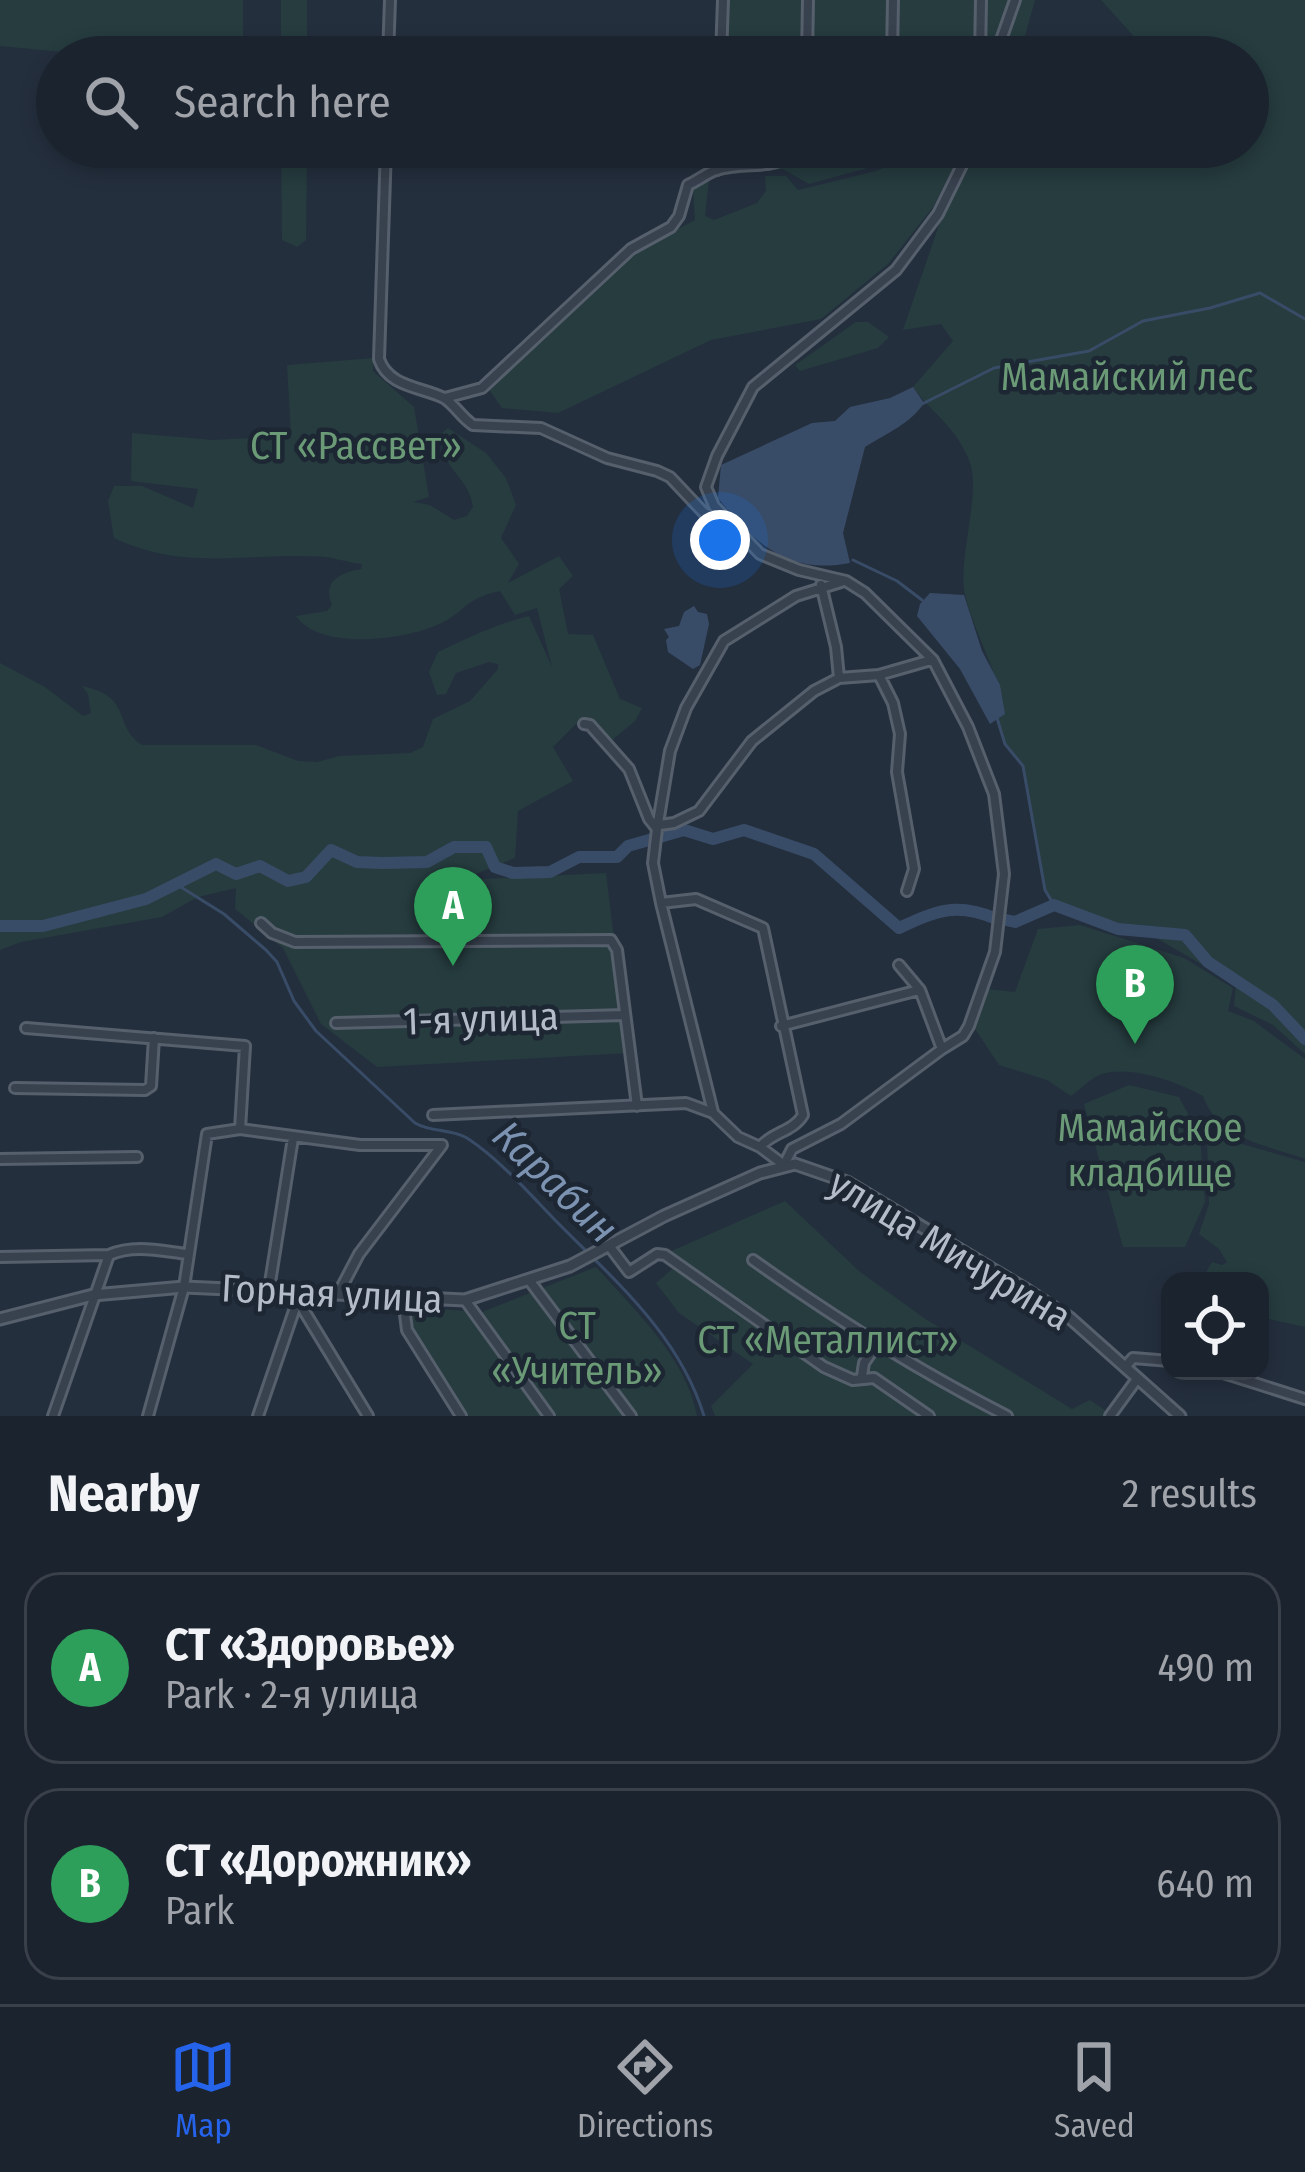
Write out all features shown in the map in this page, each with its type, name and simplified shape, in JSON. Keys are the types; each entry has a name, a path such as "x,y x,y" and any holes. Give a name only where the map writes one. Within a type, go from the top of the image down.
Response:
{"street":[{"path":"388,36 389,0"},
{"path":"722,36 723,0"},
{"path":"807,36 808,0"},
{"path":"892,36 893,0"},
{"path":"980,36 981,0"},
{"path":"1003,36 1016,0"},
{"path":"385,168 380,365 412,388 444,398 473,425 541,428 607,458 657,471 670,477 704,513 729,524"},
{"path":"444,398 482,388 632,249 671,227 680,216 688,185 717,170 748,168"},
{"path":"784,1165 792,1149 841,1124 963,1036 995,952 1004,874 994,794 968,727 933,660 865,593 846,581 776,562 747,543 714,506 706,488 744,399 782,360 896,270 938,214 961,168"},
{"path":"713,1113 661,903 653,850 670,751 703,674 724,641 796,596 846,581"},
{"path":"821,585 839,677"},
{"path":"658,829 699,811 752,741 814,691 839,677 880,675 933,660"},
{"path":"880,675 900,734 897,772 914,869 907,891"},
{"path":"584,724 590,724 628,769 658,829"},
{"path":"661,903 696,898 763,928 803,1115 796,1125 766,1138 760,1147"},
{"path":"261,923 296,942 605,938 614,943 637,1106"},
{"path":"899,965 920,990 943,1049"},
{"path":"781,1026 920,990"},
{"name":"1-я улица","path":"336,1023 625,1015"},
{"path":"26,1028 245,1046 240,1129"},
{"path":"15,1088 145,1090 152,1086 154,1038"},
{"path":"686,1103 706,1093"},
{"name":"улица Мичурина","path":"433,1115 686,1103 713,1113 738,1137 784,1165 823,1171 872,1196 1070,1318 1180,1416"},
{"path":"148,1416 184,1287 206,1134 240,1129 293,1138 427,1148 442,1145 359,1254 338,1294"},
{"path":"268,1289 293,1138"},
{"path":"0,1159 137,1157"},
{"name":"Горная улица","path":"0,1319 93,1295 184,1287 268,1289 298,1296 465,1300 534,1279 610,1247 664,1216 784,1165"},
{"path":"610,1247 628,1272 657,1254 665,1256 824,1367 853,1380 874,1378 929,1416"},
{"path":"0,1257 109,1255 146,1249 187,1254"},
{"path":"53,1416 109,1255"},
{"path":"753,1260 949,1386 1007,1416"},
{"path":"534,1279 631,1416"},
{"path":"258,1416 298,1296"},
{"path":"298,1296 368,1416"},
{"path":"403,1299 406,1330 461,1416"},
{"path":"465,1300 549,1416"},
{"path":"862,1376 879,1341"},
{"path":"1125,1367 1133,1358 1161,1360"},
{"path":"1110,1416 1137,1379"},
{"path":"1245,1380 1305,1399"}],"green space":[{"path":"0,0 243,0 243,36 36,36 36,49 0,46"},
{"path":"281,0 307,0 307,36 281,36"},
{"path":"719,0 1013,0 1002,36 718,36"},
{"path":"1019,0 1035,0 1025,36 1008,36"},
{"name":"Мамайский лес","path":"1101,0 1305,0 1305,1054 1273,1025 1234,1006 1236,984 1156,938 1054,904 1045,890 1023,766 1005,744 998,719 1004,714 998,684 966,599 964,567 973,491 969,460 950,429 913,387 953,341 941,324 903,330 942,216 966,168 1269,168 1269,36 1134,36"},
{"path":"281,168 307,168 306,240 297,247 282,240"},
{"path":"714,168 868,168 809,184 783,169 714,176"},
{"path":"953,168 933,207 888,264 821,319 711,340 558,413 502,408 488,388 634,252 695,220 693,189 706,180 705,216 714,220 757,203 766,191 765,176 786,176 798,190 876,171"},
{"path":"856,322 868,322 889,337 878,348 800,371 795,365"},
{"name":"СТ «Рассвет»","path":"374,358 373,371 414,407 429,497 413,502 430,505 454,520 467,516 473,507 445,456 441,434 448,428 486,453 506,478 516,505 501,538 519,564 508,583 559,556 573,576 559,589 568,634 593,635 620,699 642,708 635,721 611,741 594,724 578,722 553,747 573,781 518,811 515,858 461,880 606,873 628,1053 377,1067 321,1024 283,948 235,909 236,888 198,897 162,917 21,942 0,950 0,663 45,687 83,716 91,713 82,686 109,697 142,745 256,745 298,761 317,762 339,756 410,753 423,747 433,719 470,701 498,669 498,664 489,662 456,673 446,694 437,695 429,672 438,652 494,627 529,616 552,667 537,608 515,615 500,591 422,630 384,638 342,638 308,627 296,616 327,611 332,605 331,584 361,569 362,564 297,556 193,558 141,549 114,538 108,501 114,486 142,486 193,508 198,489 131,481 132,433 213,440 291,436 287,365"},
{"path":"1080,925 1184,958 1233,988 1228,1011 1254,1021 1305,1059 1305,1159 1231,1131 1210,1111 1203,1096 1168,1081 1114,1072 1094,1078 1071,1096 1047,1080 999,1065 975,1029 987,989 1015,992 1038,929"},
{"name":"Мамайское кладбище","path":"1129,1085 1179,1097 1200,1136 1205,1202 1185,1247 1123,1247 1084,1104"},
{"path":"1214,1136 1305,1162 1305,1327 1269,1319 1269,1272 1206,1272 1212,1262 1227,1262 1199,1234 1209,1204 1207,1139"},
{"name":"СТ «Металлист»","path":"785,1201 859,1271 924,1318 1072,1409 1090,1400 1106,1411 1103,1416 715,1416 711,1406 753,1364 679,1313 656,1283 679,1263 667,1253"},
{"name":"СТ «Учитель»","path":"596,1267 671,1355 697,1416 468,1416 406,1318 408,1307 482,1312"}],"water":[{"path":"913,387 924,403 898,428 865,447 843,533 850,563 790,560 759,542 718,498 721,465 812,423 835,421 850,407"},
{"path":"930,593 964,595 982,651 1000,685 1005,714 990,724 960,669 917,616"},
{"path":"694,606 707,614 709,624 700,665 693,669 668,652 664,629 679,626 684,612"}],"waterway":[{"path":"922,404 994,368 1089,351 1143,321 1260,293 1305,319"},
{"path":"853,560 897,581 922,600"},
{"path":"997,718 1005,744 1023,766 1045,890 1054,905"},
{"path":"0,926 43,926 146,899 216,864 236,874 260,866 288,881 306,877 331,850 357,862 383,863 427,862 454,847 486,847 495,867 513,873 550,872 579,857 617,857 628,846 684,830 713,839 744,830 814,854 899,928 946,911 968,910 994,918"},
{"name":"Карабин","path":"176,884 224,914 266,950 316,1031 415,1123 467,1138 524,1187 642,1309 678,1359 704,1416"},
{"path":"1006,920 1015,922 1054,905 1118,929 1185,935 1208,962 1273,1005 1305,1039"}],"place":[{"name":"СТ «Здоровье»","path":"453,966"},
{"name":"СТ «Дорожник»","path":"1135,1044"}]}
